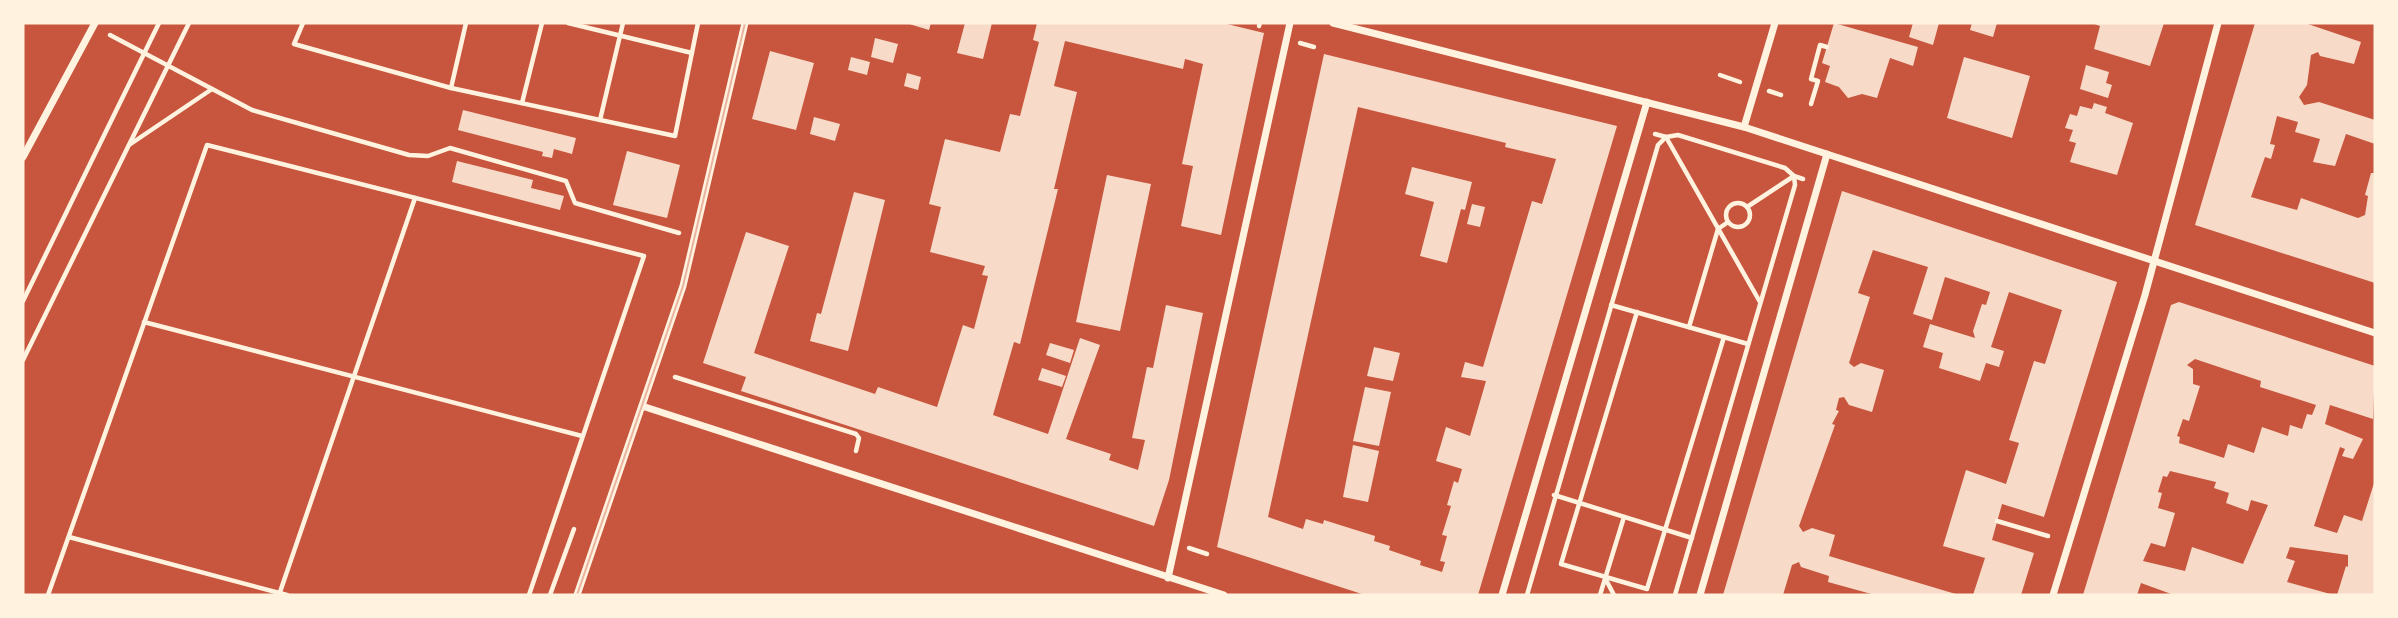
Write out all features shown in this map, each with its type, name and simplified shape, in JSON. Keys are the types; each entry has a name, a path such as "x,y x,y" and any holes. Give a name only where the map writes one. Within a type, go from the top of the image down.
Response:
{"street":[{"path":"23,157 26,142 95,23"},
{"path":"577,595 686,274 745,23"},
{"path":"1168,578 1290,23"},
{"path":"1333,23 1744,127 2375,333"},
{"path":"1744,127 1775,23"},
{"path":"2053,595 2141,308 2218,23"},
{"path":"1502,595 1647,102"},
{"path":"1700,595 1827,154"},
{"path":"642,406 1224,595"}],"path":[{"path":"23,300 159,23"},
{"path":"23,360 189,23"},
{"path":"303,23 294,44 451,88 676,136 698,23"},
{"path":"451,88 466,23"},
{"path":"522,103 542,23"},
{"path":"568,23 692,53"},
{"path":"600,120 623,23"},
{"path":"110,35 169,63 251,110 295,125 409,155 428,156 450,148 566,181 575,203 680,234"},
{"path":"1811,104 1818,81 1811,79 1821,45 1827,47"},
{"path":"127,147 212,89"},
{"path":"1638,130 1666,137 1678,135 1697,140 1786,168 1794,176 1818,183"},
{"path":"1666,137 1760,303"},
{"path":"1527,595 1658,145 1666,137"},
{"path":"48,595 206,145 644,256 529,595"},
{"path":"1748,207 1794,176"},
{"path":"1675,595 1795,185 1794,176"},
{"path":"279,594 415,198"},
{"path":"1739,203 1748,207 1750,216 1745,224 1737,227 1728,222 1726,214 1730,205 1739,203"},
{"path":"1689,327 1718,229 1728,222"},
{"path":"1611,305 1748,344"},
{"path":"1637,312 1561,564 1605,578 1647,589 1724,337"},
{"path":"144,322 582,436"},
{"path":"23,339 30,342"},
{"path":"676,377 856,434 859,443 856,451"},
{"path":"1554,495 1692,538"},
{"path":"1600,595 1624,517"},
{"path":"1997,521 2048,536"},
{"path":"550,595 574,529"},
{"path":"69,537 287,595"},
{"path":"1605,578 1614,595"}],"building":[{"path":"906,23 931,23 929,30"},
{"path":"965,23 992,23 983,59 957,53"},
{"path":"1037,23 1223,23 1264,33 1221,235 1181,226 1193,166 1182,164 1203,64 1185,59 1183,69 1065,41 1054,86 1077,92 1054,189 1058,189 1020,344 1014,342 993,415 1048,434 1080,338 1100,345 1066,439 1111,454 1109,460 1138,470 1145,440 1132,438 1147,367 1153,368 1166,305 1203,313 1169,480 1154,526 741,391 746,377 703,363 746,232 789,246 754,353 875,394 878,387 937,407 963,325 974,329 988,276 982,275 985,266 930,252 941,207 929,204 945,139 1000,152 1010,114 1020,116 1039,42 1033,40"},
{"path":"1834,23 1918,47 1913,66 1890,58 1877,98 1862,94 1848,98 1839,87 1825,82 1830,66 1822,63"},
{"path":"1913,23 1939,23 1933,45 1909,37"},
{"path":"1972,23 1997,23 1993,37 1970,30"},
{"path":"2092,23 2164,23 2150,66 2094,49 2100,26"},
{"path":"2255,23 2305,23 2361,42 2354,64 2320,56 2318,52 2311,55 2307,85 2299,97 2304,105 2319,102 2375,120 2375,144 2346,134 2335,166 2313,162 2320,139 2295,132 2298,122 2277,116 2270,144 2275,145 2271,159 2265,157 2251,197 2297,210 2301,198 2358,218 2365,215 2368,196 2365,195 2371,173 2375,173 2375,283 2195,225"},
{"path":"875,38 898,44 893,63 871,57"},
{"path":"770,51 814,63 796,130 752,119"},
{"path":"1324,54 1617,126 1478,595 1365,595 1217,547","holes":["1358,107 1506,143 1505,147 1556,159 1542,204 1532,201 1483,367 1465,362 1461,377 1486,381 1470,436 1446,427 1436,461 1462,469 1458,483 1454,481 1447,505 1451,506 1442,535 1447,536 1440,561 1445,562 1442,572 1420,565 1421,561 1389,550 1390,546 1374,541 1375,536 1324,520 1323,524 1306,519 1303,529 1268,517"]},
{"path":"851,57 870,62 867,75 848,70"},
{"path":"1964,57 2030,76 2012,138 1947,118"},
{"path":"2086,65 2109,72 2106,83 2112,85 2108,98 2080,89"},
{"path":"907,73 921,77 918,90 904,86"},
{"path":"2094,103 2107,107 2105,113 2133,123 2117,175 2070,162 2076,143 2069,141 2073,130 2065,128 2070,114 2077,116 2080,106 2092,109"},
{"path":"463,110 576,138 572,154 554,149 552,158 542,156 543,152 458,130"},
{"path":"814,117 840,124 835,141 810,134"},
{"path":"627,151 680,165 667,218 613,205"},
{"path":"457,161 533,180 531,188 564,196 560,210 452,182"},
{"path":"1412,167 1472,182 1465,210 1461,209 1447,263 1420,256 1434,202 1405,194"},
{"path":"1107,175 1151,184 1120,331 1076,322"},
{"path":"1842,191 2117,282 2044,517 2002,504 1992,540 2034,553 2021,595 1973,595 1985,558 1943,546 1966,470 2006,484 2019,443 2009,440 2034,361 2045,364 2062,310 2009,292 1991,347 2004,351 1999,367 1986,363 1980,381 1939,368 1943,353 1923,347 1930,324 1975,338 1973,331 1982,304 1986,305 1990,292 1945,277 1932,320 1913,314 1928,267 1873,250 1858,293 1870,297 1849,363 1854,367 1861,363 1884,370 1872,412 1849,405 1844,397 1839,398 1836,410 1839,411 1832,424 1835,425 1799,526 1803,532 1812,528 1835,535 1829,556 1959,595 1875,595 1828,582 1829,576 1801,567 1799,562 1792,565 1783,595 1723,595"},
{"path":"854,192 885,200 848,351 810,341 817,313 821,314"},
{"path":"1472,204 1485,207 1480,227 1467,224"},
{"path":"2179,302 2375,366 2373,419 2330,405 2325,424 2363,439 2353,459 2342,456 2345,449 2340,447 2314,526 2337,533 2344,515 2362,521 2375,480 2375,595 2337,595 2346,566 2348,567 2348,555 2290,547 2286,558 2295,561 2287,582 2334,595 2174,595 2141,583 2137,595 2083,595 2171,305","holes":["2195,359 2261,381 2260,387 2316,405 2312,415 2307,414 2302,429 2290,425 2288,436 2262,427 2254,453 2228,444 2224,458 2179,443 2180,437 2177,436 2183,419 2189,421 2200,386 2193,384 2193,369 2187,365","2170,471 2216,482 2214,488 2229,493 2226,503 2248,511 2251,500 2268,505 2243,564 2192,547 2185,571 2143,561 2151,543 2165,547 2175,513 2158,508 2162,493 2158,492 2163,476 2167,477"]},
{"path":"1050,343 1074,350 1070,363 1046,355"},
{"path":"1374,347 1400,353 1393,381 1367,376"},
{"path":"1042,368 1066,376 1062,387 1038,380"},
{"path":"1365,387 1391,392 1379,446 1353,441"},
{"path":"1353,445 1379,451 1368,502 1343,497"}],"tram line":[{"path":"577,595 683,286 745,23"}]}
